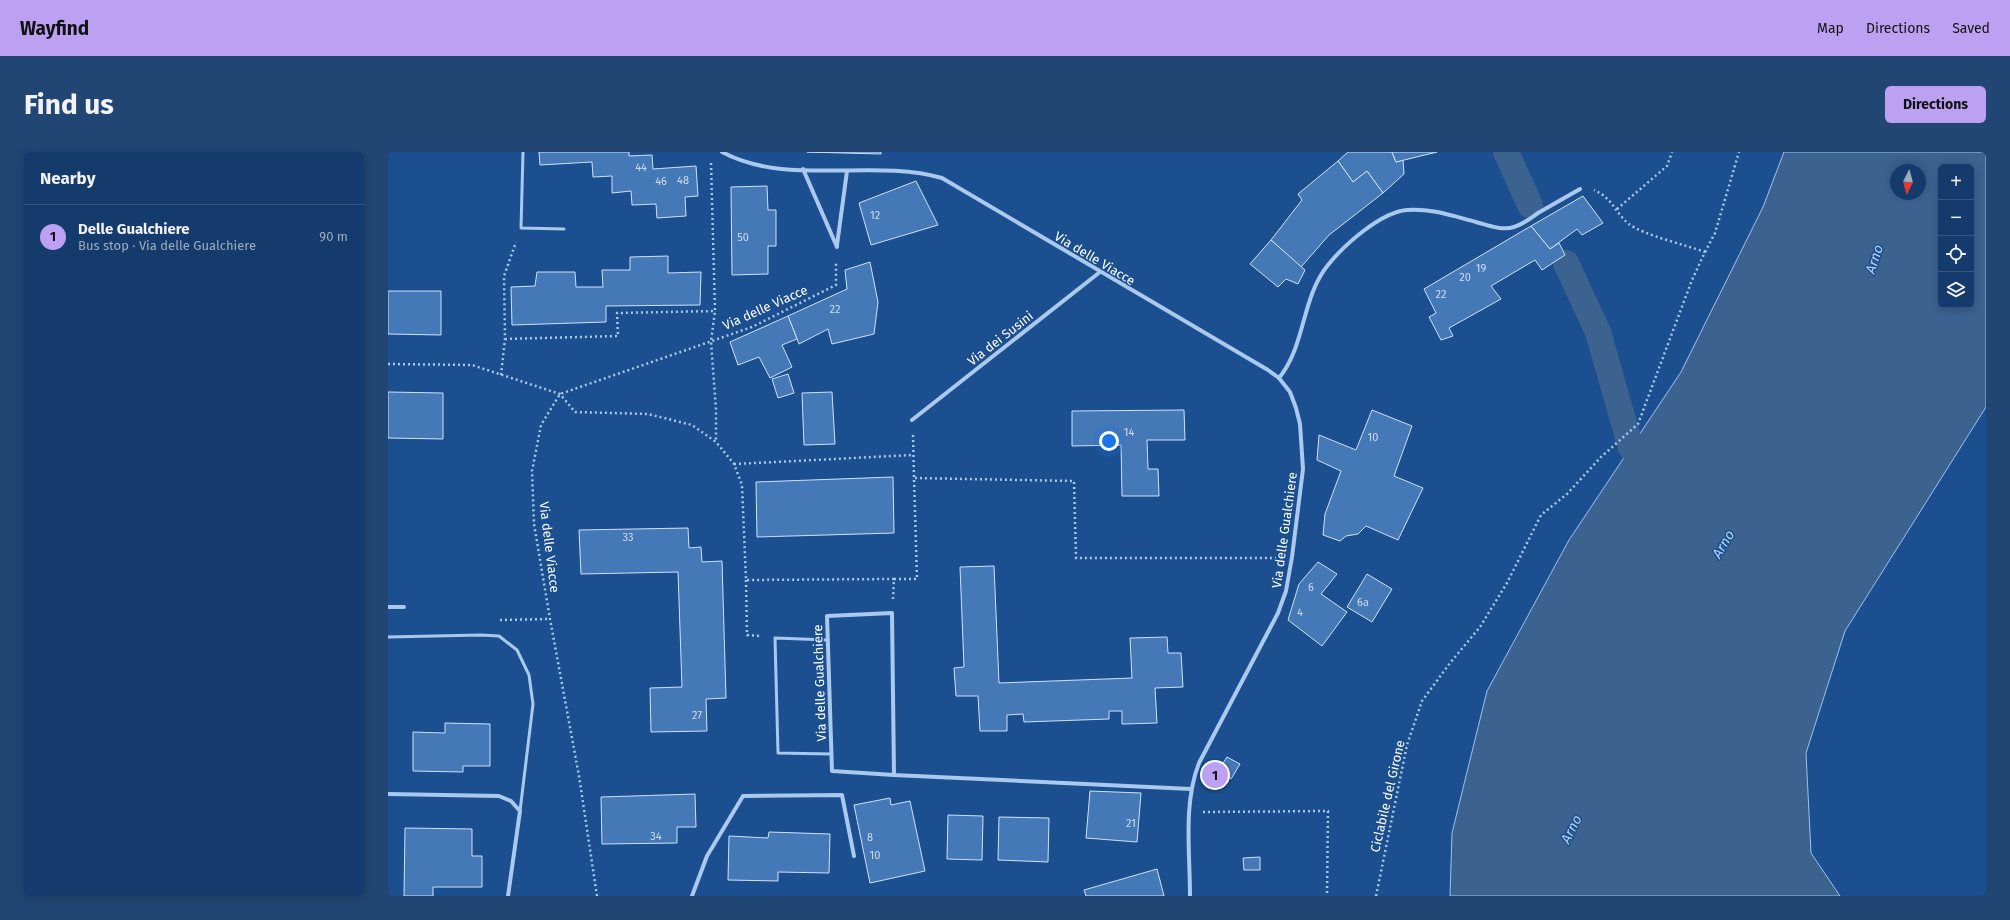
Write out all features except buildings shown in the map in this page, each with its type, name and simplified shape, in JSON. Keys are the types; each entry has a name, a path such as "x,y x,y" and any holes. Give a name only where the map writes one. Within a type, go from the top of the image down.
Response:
{"street":[{"name":"Via delle Viacce","path":"722,152 745,162 786,169 911,171 942,178 1268,370 1279,378"},
{"path":"803,169 837,247"},
{"path":"837,247 847,170"},
{"path":"1279,378 1288,367 1293,356 1308,302 1313,290 1328,265 1356,237 1385,218 1406,210 1431,211 1500,228 1514,228 1580,189"},
{"name":"Via dei Susini","path":"912,420 1100,272"},
{"name":"Via delle Gualchiere","path":"1190,896 1189,812 1191,789 1199,763 1278,613 1286,591 1292,558 1302,486 1302,442 1300,424 1294,400 1279,378"},
{"path":"388,607 404,607"},
{"path":"892,613 894,775"},
{"name":"Via delle Gualchiere","path":"892,613 827,616 832,772 1191,789"},
{"path":"388,794 499,796 511,801 520,811 508,896"},
{"path":"692,896 707,856 743,796 842,795 854,856"}],"lane":[{"path":"523,152 521,228 564,229"},
{"path":"388,637 499,636 517,650 529,675 533,704 520,811"},
{"path":"828,640 776,638 778,753 831,754"}],"path":[{"path":"1617,209 1667,166 1672,152"},
{"name":"Ciclabile del Girone","path":"1376,896 1407,745 1422,701 1450,663 1480,627 1507,583 1541,515 1567,494 1600,457 1638,424 1692,280 1715,232 1739,152"},
{"path":"711,160 715,311 711,341 716,410 716,442"},
{"path":"1580,189 1589,188 1601,193 1610,200 1629,224 1705,252"},
{"path":"501,375 505,339 504,276 521,228"},
{"name":"Via delle Viacce","path":"597,896 579,776 534,524 532,471 541,425 560,394 752,327 836,285 837,247"},
{"path":"505,339 618,336 618,313 715,311"},
{"path":"388,364 472,365 560,394 575,412 648,414 692,424 716,442 734,464 742,485 747,634 776,638"},
{"path":"746,580 917,579 912,420"},
{"path":"734,464 913,455"},
{"path":"914,478 1074,482 1076,558 1292,558"},
{"path":"892,613 894,579"},
{"path":"1202,812 1328,811 1327,896"}],"water":[{"name":"Arno","path":"1784,152 1986,152 1986,407 1845,631 1806,753 1811,853 1840,896 1450,896 1452,833 1487,691 1569,540 1681,372 1763,207"}],"waterway":[{"path":"1506,152 1530,205"},
{"path":"1566,263 1598,332 1631,448"}],"place":[{"name":"Delle Gualchiere","path":"1215,775"}]}
